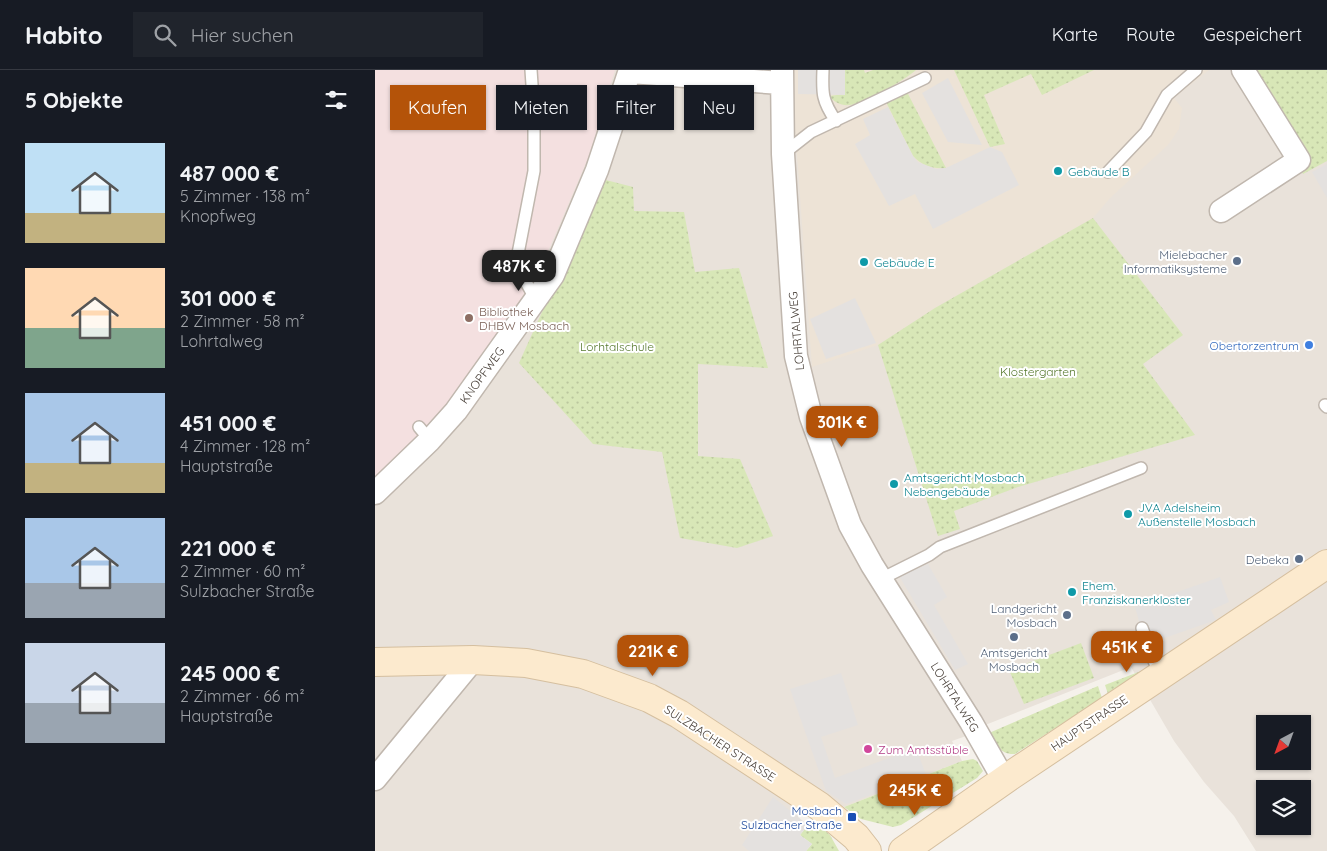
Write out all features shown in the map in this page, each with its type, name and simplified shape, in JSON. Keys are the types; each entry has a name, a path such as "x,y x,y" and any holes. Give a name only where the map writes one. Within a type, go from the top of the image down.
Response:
{"main road":[{"name":"HAUPTSTRASSE","path":"903,851 1004,780 1327,564"},
{"name":"SULZBACHER STRASSE","path":"375,662 473,660 526,663 583,674 649,698 679,714 819,806 856,837 867,851"}],"street":[{"path":"1221,211 1299,160 1243,70"},
{"name":"KNOPFWEG","path":"375,493 425,433 456,411 553,275 597,170 630,71 781,77"},
{"name":"LOHRTALWEG","path":"781,77 783,154 798,363 811,417 850,525 971,722 1004,780"},
{"path":"375,779 473,660"}],"lane":[{"path":"531,70 534,114 534,171 516,264 536,300"},
{"path":"823,70 822,94 828,110 836,121"},
{"path":"1108,172 1146,132 1167,95 1196,70"},
{"path":"783,154 811,132 925,78"},
{"path":"881,578 940,547 1141,468"},
{"path":"1142,628 1160,676"}],"shaded area":[{"path":"375,70 1327,70 1327,851 1256,851 1234,816 1204,782 1174,741 1131,667 965,733 966,736 952,741 962,761 844,807 822,791 767,851 375,851"},
{"path":"375,70 615,70 610,85 597,85 597,130 589,156 547,254 521,299 454,404 375,482"},
{"path":"791,70 1209,70 1174,98 1182,108 1179,129 1168,145 1111,197 1093,218 935,308 878,345 812,367"},
{"path":"798,70 845,70 845,95 798,94"},
{"path":"948,78 982,145 948,142 922,93"},
{"path":"888,107 913,156 918,162 936,169 946,168 990,147 1002,152 1019,185 933,229 915,194 889,206 855,144 870,135 863,119"},
{"path":"1327,164 1327,198 1312,172"},
{"path":"855,298 876,343 826,359 810,319"},
{"path":"928,564 947,597 934,605 968,664 955,670 899,576"},
{"path":"1220,577 1229,602 1211,610 1216,620 1153,642 1142,632 1135,607"},
{"path":"841,673 858,725 821,737 835,778 916,748 926,775 846,804 826,791 790,689"},
{"path":"773,797 808,825 800,835 812,844 806,851 749,851 742,845"}],"green space":[{"path":"845,70 864,70 865,73 873,70 916,70 874,96 850,105 844,105 829,96 845,94"},
{"path":"954,70 1094,70 1042,95 1031,74 984,95 1005,144 990,147"},
{"path":"1247,70 1327,70 1327,161 1303,174"},
{"path":"907,92 946,168 928,166 913,156 886,102"},
{"name":"Lorhtalschule","path":"602,179 633,187 634,211 684,212 695,272 739,268 768,368 698,364 698,456 740,459 773,536 737,548 680,538 662,452 593,444 519,363"},
{"name":"Klostergarten","path":"1093,218 1183,335 1143,364 1195,435 1018,487 954,511 960,529 938,536 878,345 935,308"},
{"path":"1112,630 1118,647 1097,654 1091,638"},
{"path":"1081,643 1094,678 1024,704 1009,670"},
{"path":"1142,672 1108,694 1105,685"},
{"path":"1098,686 1102,698 1015,754 1002,751 989,733"},
{"path":"973,759 977,761 983,771 977,778 901,825 893,827 861,819 844,807 962,761"},
{"path":"812,820 830,835 839,851 806,851 812,844 800,835"}],"place":[{"name":"Gebäude B","path":"1058,171"},
{"name":"Mielebacher Informatiksysteme","path":"1237,261"},
{"name":"Gebäude E","path":"864,262"},
{"name":"Bibliothek DHBW Mosbach","path":"469,318"},
{"name":"Obertorzentrum","path":"1309,345"},
{"name":"Amtsgericht Mosbach Nebengebäude","path":"894,484"},
{"name":"JVA Adelsheim Außenstelle Mosbach","path":"1128,514"},
{"name":"Debeka","path":"1299,559"},
{"name":"Ehem. Franziskanerkloster","path":"1072,592"},
{"name":"Landgericht Mosbach","path":"1067,615"},
{"name":"Amtsgericht Mosbach","path":"1014,637"},
{"name":"Zum Amtsstüble","path":"868,749"},
{"name":"Mosbach Sulzbacher Straße","path":"852,817"}]}
